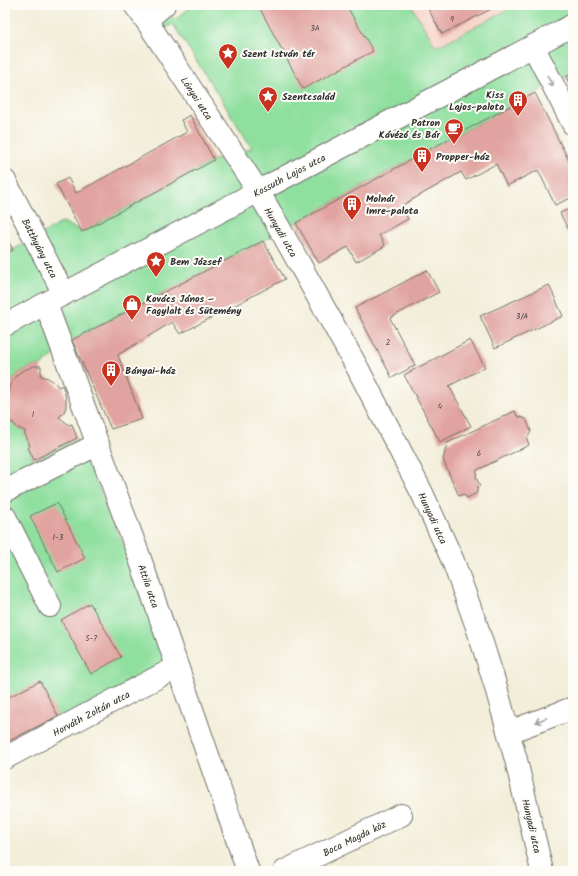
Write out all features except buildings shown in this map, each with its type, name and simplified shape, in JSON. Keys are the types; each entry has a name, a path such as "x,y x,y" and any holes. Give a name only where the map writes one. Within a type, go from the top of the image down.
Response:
{"street":[{"path":"141,13 164,5"},
{"name":"Lónyai utca","path":"141,13 258,192"},
{"name":"Kossuth Lajos utca","path":"5,326 573,25"},
{"path":"532,46 573,124"},
{"name":"Batthyány utca","path":"5,181 55,299"},
{"name":"Hunyadi utca","path":"258,192 357,367 422,493 453,561 477,627 509,732 542,871"},
{"name":"Attila utca","path":"55,299 98,444 139,556 248,871"},
{"path":"5,491 98,444"},
{"path":"5,517 50,606"},
{"name":"Horváth Zoltán utca","path":"5,758 177,667"},
{"path":"509,732 573,708"},
{"name":"Boca Magda köz","path":"285,871 401,815"}],"shaded area":[{"path":"411,5 516,5 436,47"}],"green space":[{"path":"193,5 411,5 436,47 517,5 573,5 573,73 445,141 263,241 72,340 41,366 34,366 20,372 8,387 8,393 5,393 5,254 63,222 82,232 214,160 252,148 173,24 156,34 151,26 168,12 175,20"},
{"path":"5,416 9,423 12,422 18,428 25,431 30,446 28,447 34,460 77,438 177,669 5,764"}],"place":[{"name":"Szent István tér","path":"228,70"},
{"name":"Szentcsalád","path":"268,113"},
{"name":"Kiss Lajos-palota","path":"518,117"},
{"name":"Patron Kávézó és Bár","path":"454,145"},
{"name":"Propper-ház","path":"422,173"},
{"name":"Molnár Imre-palota","path":"352,221"},
{"name":"Bem József","path":"156,278"},
{"name":"Kovács János – Fagylalt és Sütemény","path":"132,321"},
{"name":"Bányai-ház","path":"111,387"}]}
